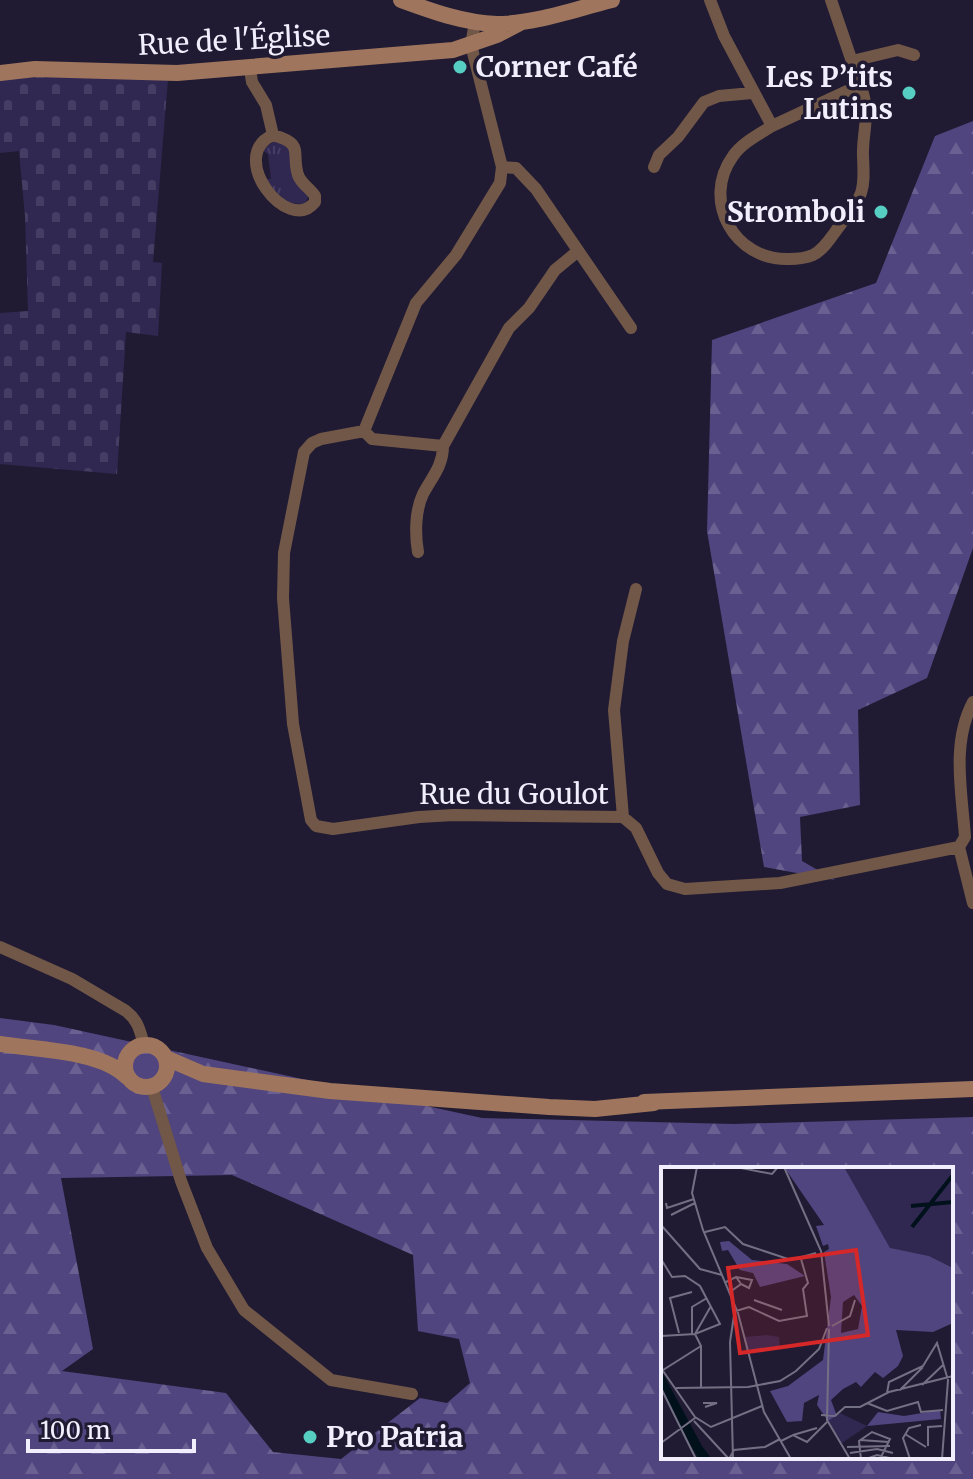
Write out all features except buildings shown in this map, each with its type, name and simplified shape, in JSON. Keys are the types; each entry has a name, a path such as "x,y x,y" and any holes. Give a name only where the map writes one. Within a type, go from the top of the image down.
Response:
{"main road":[{"path":"401,0 475,22 522,22 612,0"},
{"name":"Rue de l'Église","path":"0,73 35,69 177,73 453,50 522,22"},
{"path":"0,1044 86,1057 119,1068 140,1087 203,1074"},
{"path":"86,1057 157,1048 166,1058 203,1074 330,1091 595,1109 654,1103 973,1089"},
{"path":"127,1077 125,1064 137,1049"},
{"path":"158,1082 166,1058"},
{"path":"946,1089 973,1082"}],"street":[{"path":"710,0 752,93 772,126"},
{"path":"831,0 860,85 868,116 863,149 863,195 827,243 814,255 778,259 749,249 734,235 722,210 719,191 733,155 749,140 772,126 860,85"},
{"path":"443,446 372,439 364,431 416,303 456,255 500,183 502,167 471,45 475,22"},
{"path":"852,61 898,50 914,55"},
{"path":"250,69 252,82 266,105 273,135"},
{"path":"654,167 659,155 678,137 704,102 719,96 752,93"},
{"path":"273,135 292,143 296,150 299,179 315,196 315,202 305,210 287,208 265,188 260,178 257,153 261,144 273,135"},
{"path":"502,167 516,168 536,189 631,328"},
{"path":"418,552 415,533 422,495 443,459 443,446 509,328 529,308 555,270 578,251"},
{"name":"Rue du Goulot","path":"364,431 321,439 304,452 284,553 283,598 293,724 311,820 316,826 333,829 454,815 623,817 636,828 658,873 667,884 685,889 780,883 965,845"},
{"path":"623,817 614,710 623,641 636,589"},
{"path":"973,702 960,745 965,845 973,903"},
{"path":"0,947 72,979 133,1016 138,1026 137,1049"},
{"path":"158,1082 181,1181 207,1248 244,1310 331,1380 412,1394"}],"green space":[{"path":"17,75 168,79 153,262 162,263 158,336 126,332 117,474 0,464 0,313 28,311 19,151 0,153 0,78"},
{"path":"973,121 973,548 927,678 858,710 860,805 800,817 802,861 835,880 764,867 707,531 712,340 876,283 935,136"},
{"path":"280,141 287,144 308,196 306,204 287,203 264,179 271,179 268,154 262,150"},
{"path":"0,1018 54,1025 482,1118 734,1124 973,1117 973,1479 0,1479","holes":["232,1175 413,1255 418,1331 459,1339 470,1383 447,1403 420,1398 341,1459 273,1452 226,1393 62,1371 93,1349 61,1178"]}],"place":[{"name":"Corner Café","path":"460,67"},
{"name":"Les P’tits Lutins","path":"909,93"},
{"name":"Stromboli","path":"881,212"},
{"name":"Pro Patria","path":"310,1437"}]}
